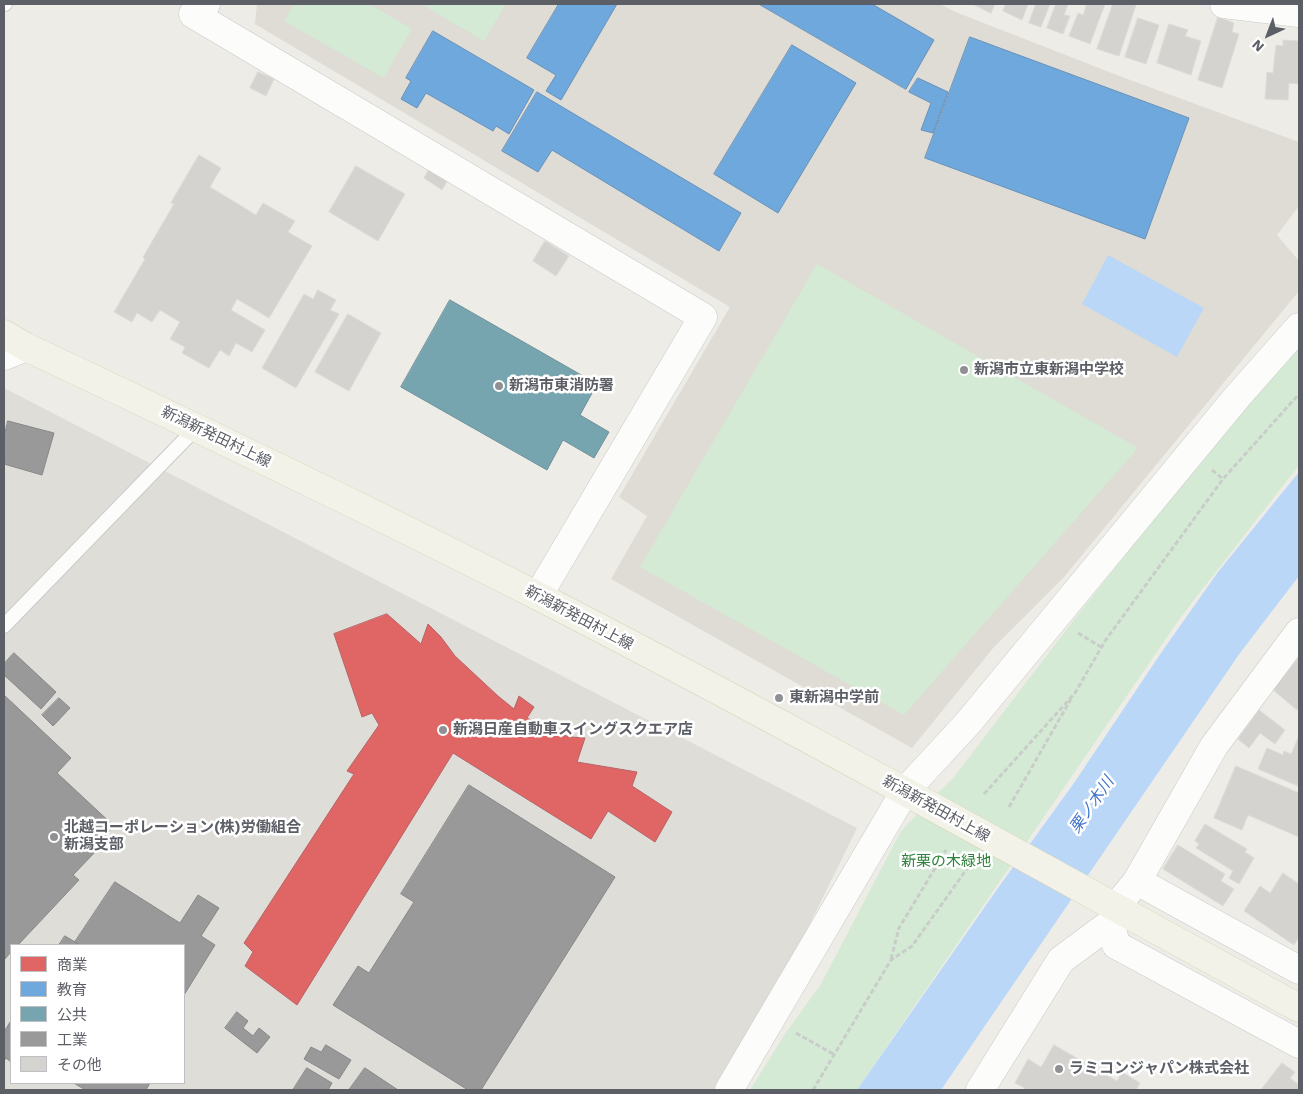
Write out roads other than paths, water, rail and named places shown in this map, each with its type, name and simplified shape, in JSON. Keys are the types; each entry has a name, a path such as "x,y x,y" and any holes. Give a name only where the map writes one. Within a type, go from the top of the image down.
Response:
{"main road":[{"name":"新潟新発田村上線","path":"11,346 197,427 538,596 905,791 1111,911 1143,923 1299,1008"}],"street":[{"path":"206,4 193,14 703,317 538,596"},
{"path":"1224,4 1299,13"},
{"path":"729,1090 905,791 968,723 1226,411 1299,327"},
{"path":"987,1088 1061,960 1111,911 1136,881 1214,746 1299,632"},
{"path":"1136,881 1299,970"},
{"path":"1111,911 1116,945 1299,1044"}],"lane":[{"path":"4,626 197,427"}],"water":[{"path":"1108,255 1204,308 1177,357 1082,304"},
{"name":"栗ノ木川","path":"1299,472 1299,576 1240,653 941,1090 857,1090 1074,783 1218,572"}],"place":[{"name":"新潟市立東新潟中学校","path":"964,370"},
{"name":"新潟市東消防署","path":"499,386"},
{"name":"東新潟中学前","path":"779,698"},
{"name":"新潟日産自動車スイングスクエア店","path":"443,730"},
{"name":"北越コーポレーション(株)労働組合 新潟支部","path":"54,837"},
{"name":"ラミコンジャパン株式会社","path":"1059,1069"}],"park label":[{"name":"新栗の木緑地","path":"946,862"}]}
